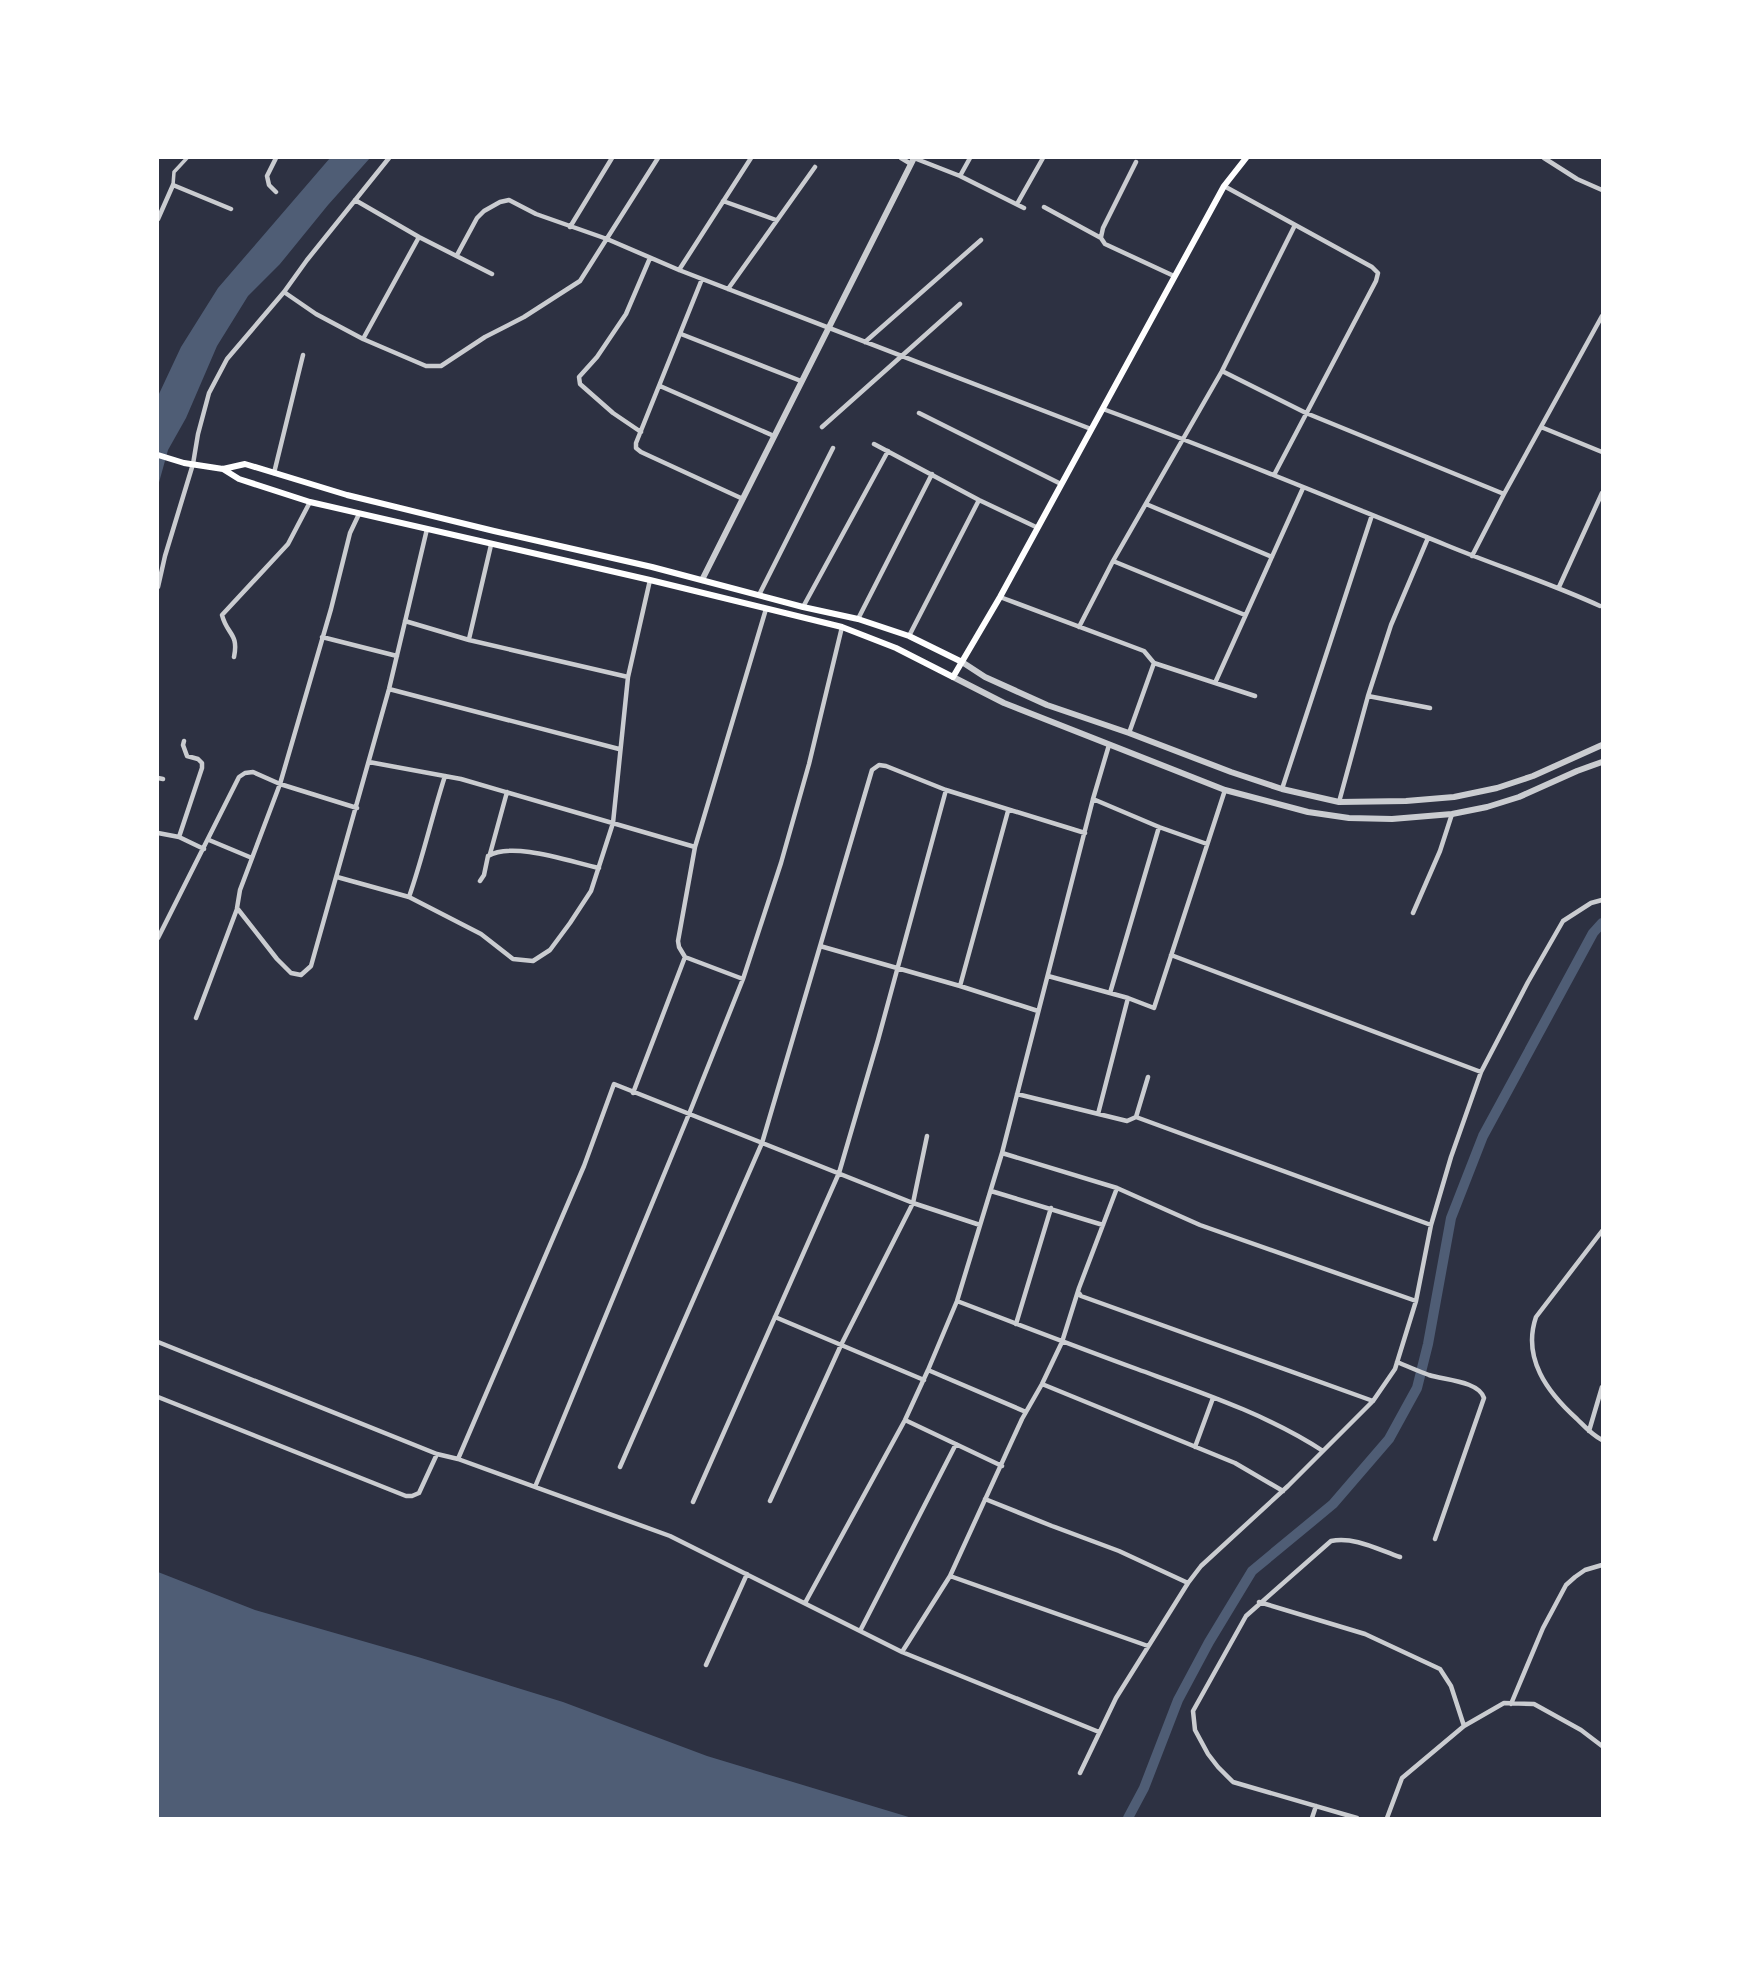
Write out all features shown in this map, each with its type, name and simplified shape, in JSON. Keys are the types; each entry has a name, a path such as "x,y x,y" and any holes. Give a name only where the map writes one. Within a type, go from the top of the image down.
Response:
{"main road":[{"path":"223,469 239,479 310,502 842,627 896,648 953,677 1000,597 1224,186 1246,158"},
{"path":"158,455 184,463 223,469 245,464 347,495 858,619 909,635 962,662"},
{"path":"567,562 570,549"}],"street":[{"path":"158,219 173,185 174,172 187,158"},
{"path":"276,158 267,176 276,192"},
{"path":"158,587 209,393 227,359 284,292 389,158"},
{"path":"570,227 612,158"},
{"path":"284,292 363,339 426,366 441,366 580,281 658,158"},
{"path":"679,270 751,158"},
{"path":"901,158 960,176 1024,208"},
{"path":"960,176 970,158"},
{"path":"1017,204 1043,158"},
{"path":"1544,158 1577,179 1602,190"},
{"path":"702,580 913,160"},
{"path":"1101,238 1103,228 1136,162"},
{"path":"728,289 816,167"},
{"path":"173,185 231,209"},
{"path":"1224,186 1372,267 1378,273 1274,475"},
{"path":"355,200 419,237 492,274"},
{"path":"457,255 477,218 484,211 504,200 516,202 536,214 607,239 679,270 1091,429"},
{"path":"723,201 776,220"},
{"path":"1044,207 1101,238 1105,244 1174,276"},
{"path":"1079,627 1113,561 1222,371 1295,225"},
{"path":"363,339 419,237"},
{"path":"865,342 981,240"},
{"path":"641,432 613,413 580,384 579,377 597,357 626,314 650,258"},
{"path":"702,279 636,443 636,449 743,499"},
{"path":"822,427 960,304"},
{"path":"1472,556 1602,316"},
{"path":"681,334 801,382"},
{"path":"273,474 303,355"},
{"path":"1222,371 1306,413 1504,494"},
{"path":"660,386 774,436"},
{"path":"1102,408 1183,438 1472,556 1559,587 1600,606"},
{"path":"919,412 1061,484"},
{"path":"1541,427 1602,452"},
{"path":"874,444 979,500 1037,527"},
{"path":"759,596 833,448"},
{"path":"803,607 888,451"},
{"path":"858,619 932,474"},
{"path":"1215,682 1303,488"},
{"path":"1559,587 1602,493"},
{"path":"909,635 979,500"},
{"path":"234,657 237,645 222,615 288,544 310,502"},
{"path":"1146,504 1272,557"},
{"path":"196,1018 280,784 350,533 359,514"},
{"path":"1282,789 1372,515"},
{"path":"237,908 277,960 291,973 301,975 310,966 357,808 428,529"},
{"path":"1339,802 1391,625 1428,538"},
{"path":"469,639 491,545"},
{"path":"1113,561 1245,615"},
{"path":"337,877 409,897 481,934 513,960 533,961 550,950 591,891 613,823 628,677 650,580"},
{"path":"1000,597 1144,651 1154,663 1255,696"},
{"path":"633,1093 685,957 678,941 695,847 766,609"},
{"path":"405,621 628,677"},
{"path":"535,1487 690,1114 743,979 781,863 809,764 842,627"},
{"path":"322,636 397,656"},
{"path":"962,662 1014,691 1115,729 1282,789 1339,802 1454,797 1497,788 1532,776 1602,745"},
{"path":"1129,733 1154,663"},
{"path":"953,677 1004,704 1225,790 1308,812 1349,818 1388,819 1452,814 1487,807 1520,797 1602,762"},
{"path":"389,689 619,749"},
{"path":"1368,696 1430,708"},
{"path":"804,1603 905,1420 957,1301 1002,1153 1093,799 1115,729"},
{"path":"178,837 202,768 198,759 187,756 184,741"},
{"path":"369,762 445,776 507,792 695,847"},
{"path":"620,1467 762,1143 874,768 879,765 886,766 1008,811 1085,833"},
{"path":"158,938 239,777 245,773 253,772 280,784 357,808"},
{"path":"409,897 445,776"},
{"path":"694,1502 839,1173 946,790"},
{"path":"1048,976 1154,1008 1225,790"},
{"path":"480,881 491,854 507,792"},
{"path":"1093,799 1158,827 1207,844"},
{"path":"1388,819 1389,801"},
{"path":"960,986 1008,811"},
{"path":"1413,913 1440,851 1452,814"},
{"path":"1110,993 1158,827"},
{"path":"158,833 178,837 204,849"},
{"path":"208,840 252,858"},
{"path":"491,854 526,852 599,868"},
{"path":"1080,1773 1116,1698 1200,1566 1283,1491 1373,1402 1399,1363 1416,1301 1431,1225 1451,1157 1481,1072 1563,921 1591,903 1602,900"},
{"path":"820,946 960,986 1038,1012"},
{"path":"1171,955 1481,1072"},
{"path":"685,957 743,979"},
{"path":"1098,1114 1128,998"},
{"path":"1136,1117 1148,1077"},
{"path":"458,1460 584,1167 614,1084 913,1203 980,1225"},
{"path":"1017,1094 1127,1121 1136,1117 1431,1225"},
{"path":"770,1501 841,1345 913,1203 927,1136"},
{"path":"1002,1153 1117,1188 1200,1225 1416,1301"},
{"path":"902,1652 950,1576 1026,1412 1062,1342 1079,1288 1117,1188"},
{"path":"991,1191 1103,1225"},
{"path":"1016,1324 1051,1208"},
{"path":"1602,1231 1536,1317 1532,1329 1534,1358 1543,1381 1570,1413 1602,1440"},
{"path":"1079,1293 1373,1402"},
{"path":"957,1301 1213,1398 1306,1440 1323,1451"},
{"path":"775,1317 924,1380"},
{"path":"158,1342 437,1454 670,1536 902,1652 1100,1732"},
{"path":"1399,1363 1475,1388 1482,1392 1484,1398 1435,1539"},
{"path":"928,1370 1026,1412"},
{"path":"1042,1384 1236,1463 1283,1491"},
{"path":"1589,1431 1602,1387"},
{"path":"158,1397 406,1496 419,1493 437,1454"},
{"path":"1195,1447 1213,1398"},
{"path":"905,1420 1002,1466"},
{"path":"860,1631 956,1444"},
{"path":"985,1499 1119,1551 1188,1583"},
{"path":"1357,1818 1233,1782 1217,1768 1195,1730 1193,1711 1246,1616 1331,1541 1342,1539 1356,1542 1400,1557"},
{"path":"1511,1704 1543,1628 1566,1585 1586,1570 1602,1565"},
{"path":"706,1665 747,1574"},
{"path":"950,1576 1148,1646"},
{"path":"1259,1602 1365,1634 1440,1669 1451,1686 1464,1726"},
{"path":"1387,1818 1402,1779 1464,1726 1504,1703 1534,1704 1581,1730 1602,1746"},
{"path":"1312,1818 1316,1806"}],"water":[{"path":"330,158 370,158 280,264 248,296 217,346 186,418 168,450 158,486 158,396 181,347 218,288"},
{"path":"158,1572 255,1610 563,1702 707,1756 912,1818 158,1818"}],"waterway":[{"path":"1128,1818 1144,1788 1178,1700 1252,1571 1333,1504 1389,1439 1417,1388 1428,1344 1451,1218 1483,1136 1593,933 1602,923"}]}
